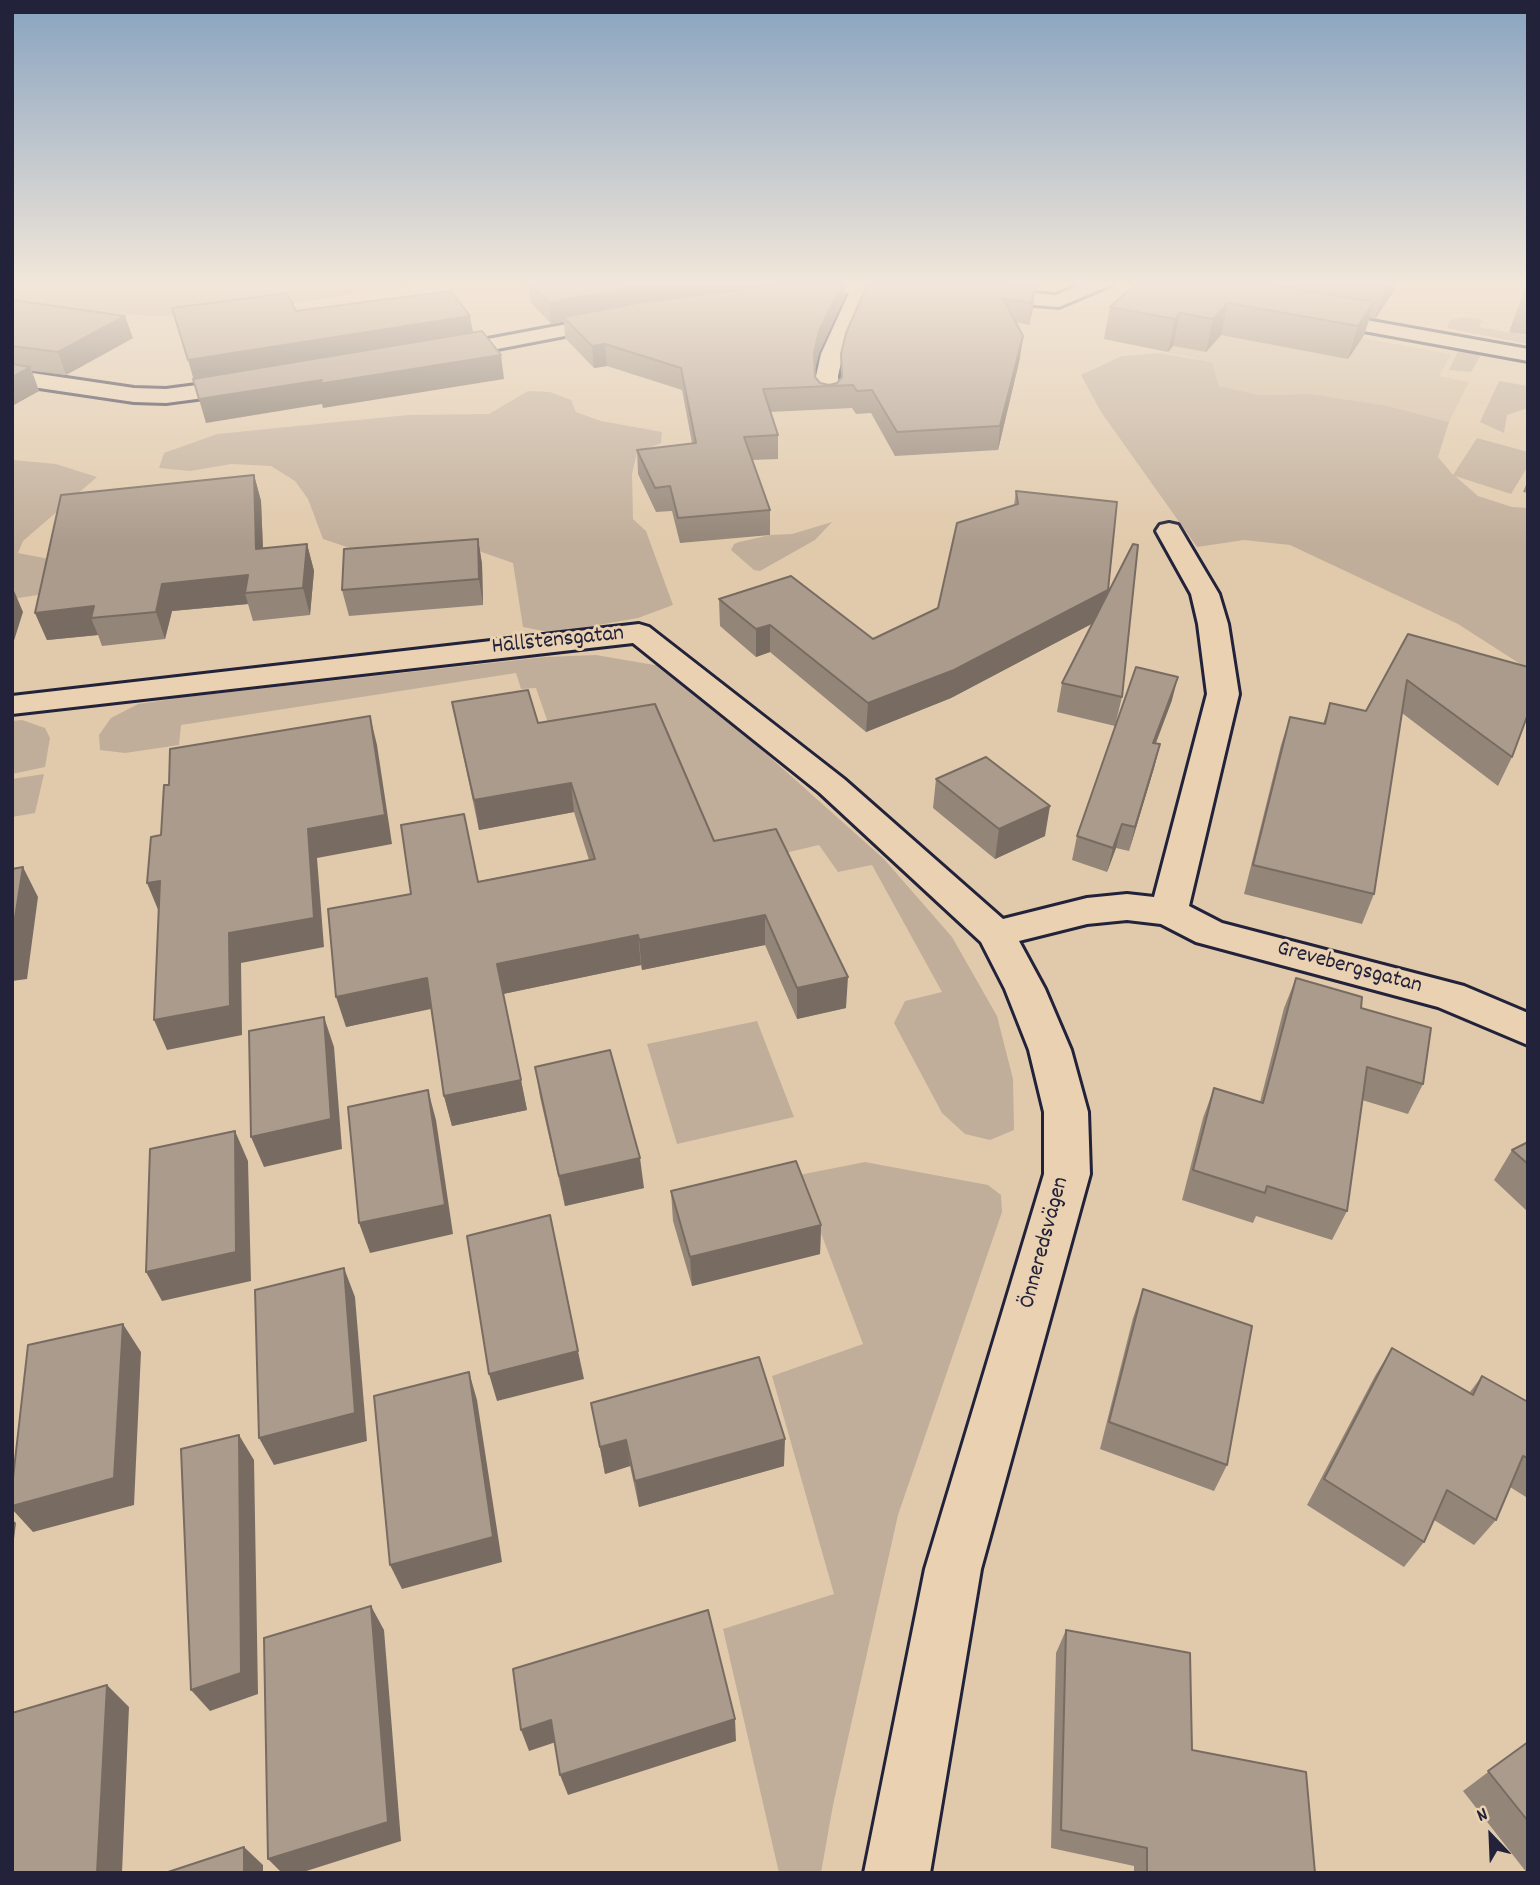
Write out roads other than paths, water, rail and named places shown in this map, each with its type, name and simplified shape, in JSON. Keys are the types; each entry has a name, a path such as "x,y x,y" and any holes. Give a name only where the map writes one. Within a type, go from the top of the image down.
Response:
{"street":[{"path":"828,398 829,369"},
{"path":"12,377 134,395 166,396 275,381"},
{"path":"996,934 1087,911 1127,907 1169,912 1223,694 1213,624 1205,594 1169,531"},
{"name":"Hallstensgatan","path":"12,705 639,633 832,786 996,934"},
{"name":"Grevebergsgatan","path":"1169,912 1210,933 1450,996 1528,1030"},
{"name":"Önneredsvägen","path":"897,1873 953,1569 1067,1174 1066,1112 1050,1050 1026,989 996,934"}]}
